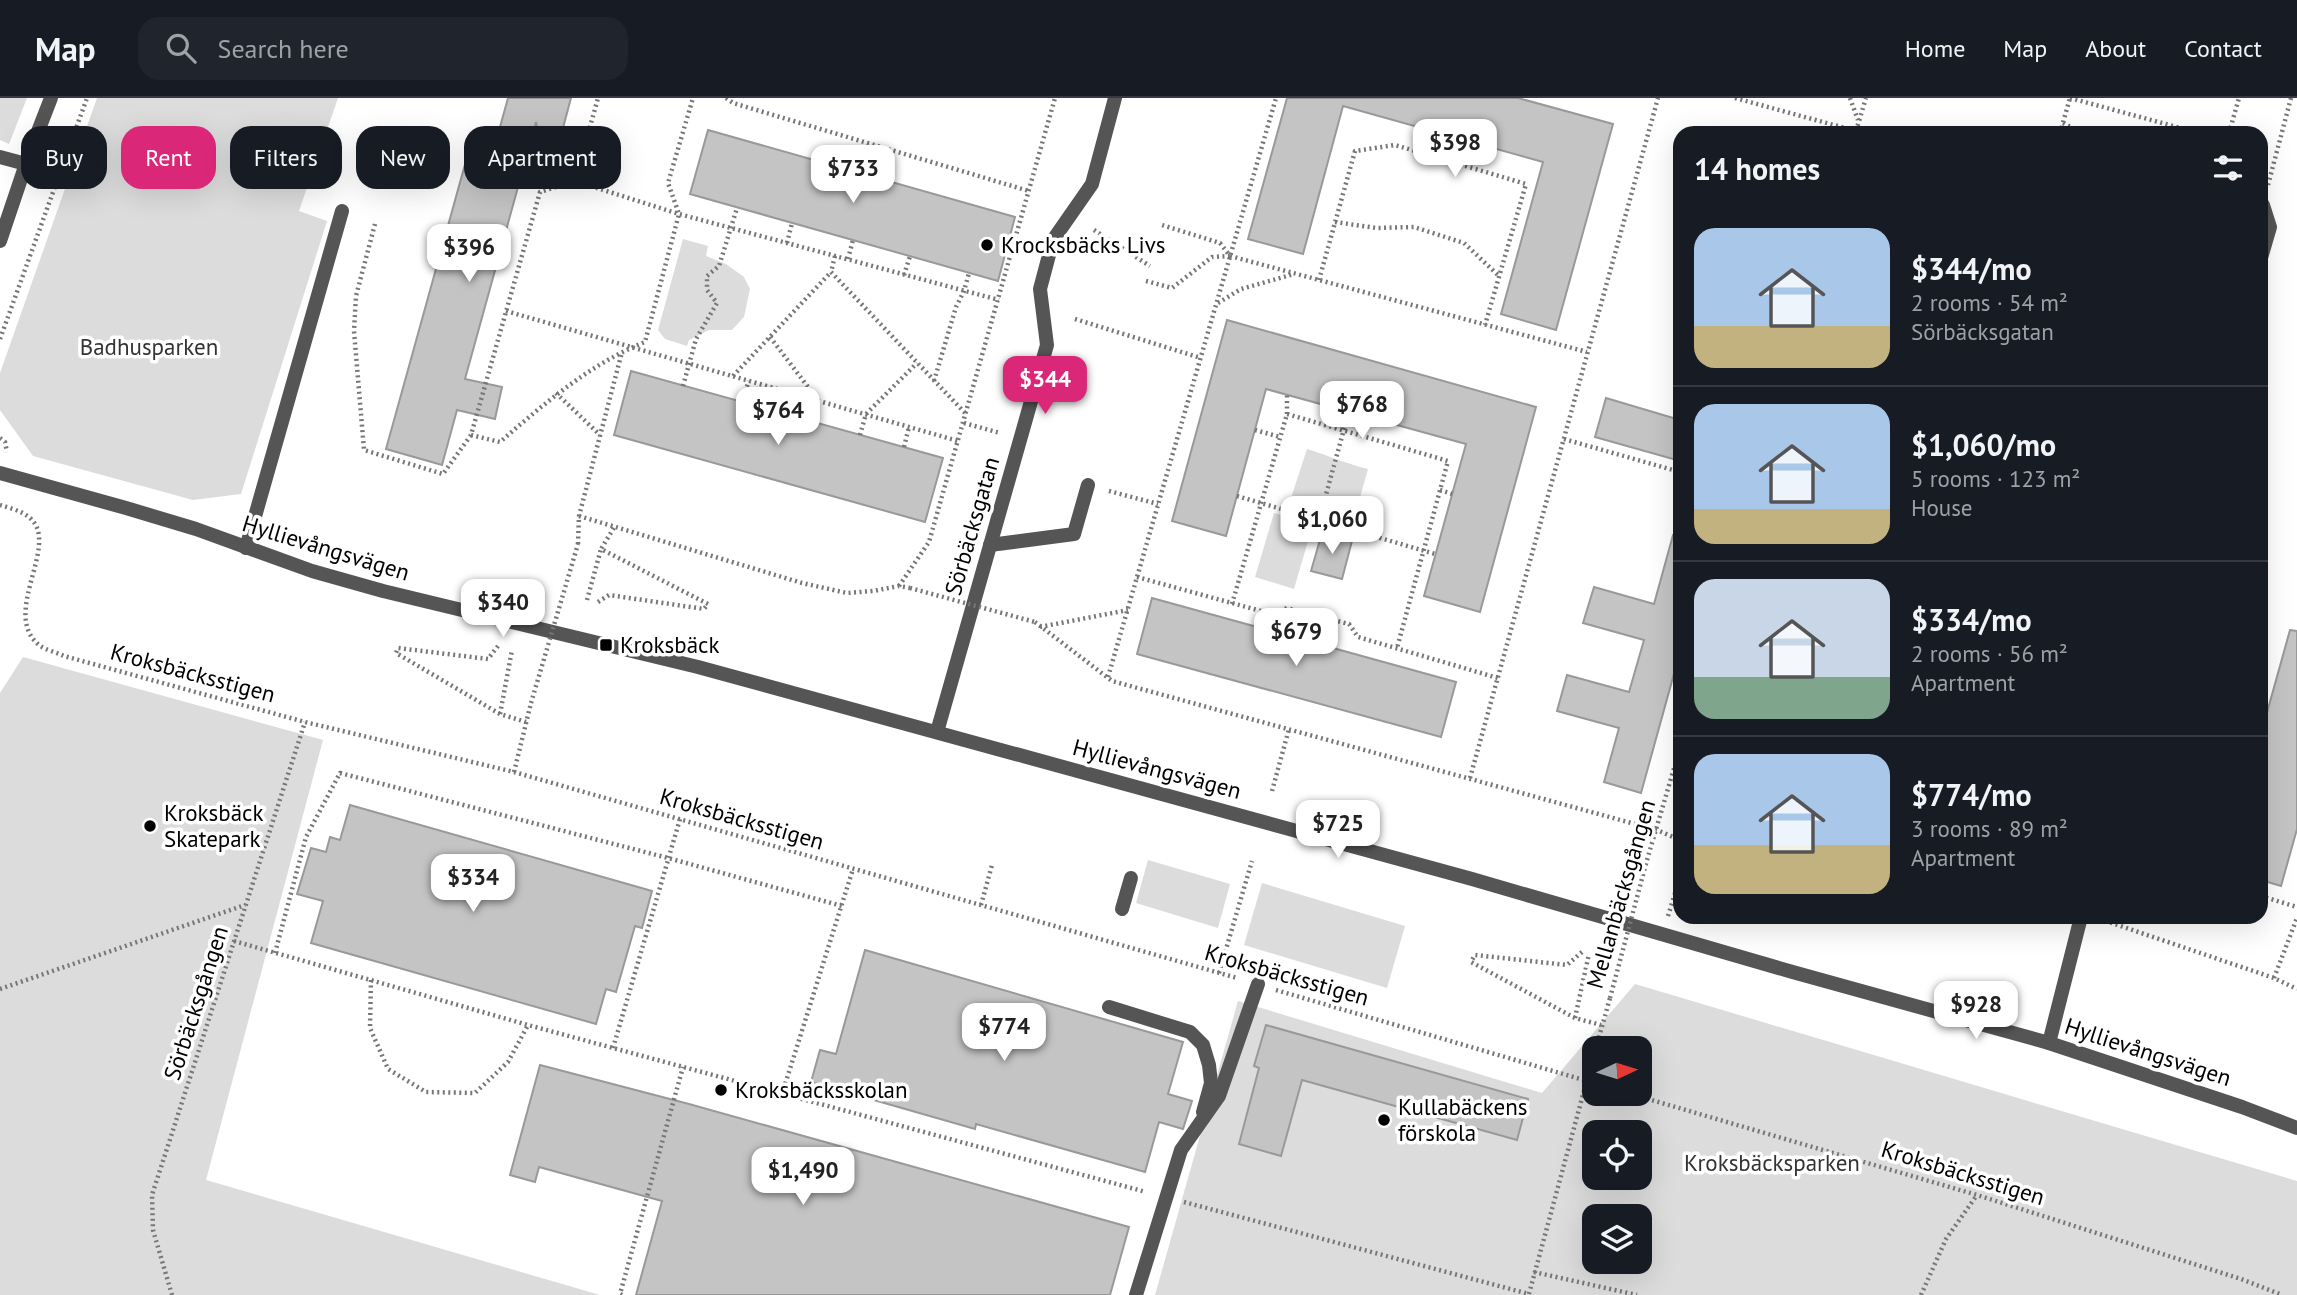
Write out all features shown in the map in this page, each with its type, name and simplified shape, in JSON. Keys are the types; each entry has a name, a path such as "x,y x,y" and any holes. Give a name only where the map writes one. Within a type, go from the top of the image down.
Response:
{"street":[{"path":"40,126 51,98"},
{"name":"Sörbäcksgatan","path":"937,732 1047,345 1040,289 1053,240 1092,184 1115,98"},
{"path":"0,157 21,163"},
{"path":"0,241 21,179"},
{"path":"246,548 342,211"},
{"name":"Hyllievångsvägen","path":"0,473 138,511 312,571 383,591 698,667 1459,876 2049,1043 2297,1128"},
{"path":"990,545 1074,534 1088,485"},
{"path":"1122,909 1131,878"},
{"path":"2049,1043 2079,924"},
{"path":"1136,1295 1181,1150 1219,1096 1258,984"},
{"path":"1109,1007 1190,1032 1202,1045 1209,1065 1211,1083 1200,1123"}],"path":[{"path":"0,340 87,98"},
{"path":"590,126 598,98"},
{"path":"471,435 500,442 556,393 622,351 645,342 679,214 668,183 693,98"},
{"path":"726,98 733,103 1029,191"},
{"path":"899,586 929,542 1055,98"},
{"path":"1108,677 1276,98"},
{"path":"1470,778 1658,98"},
{"path":"1735,98 1835,126"},
{"path":"1850,98 1859,121"},
{"path":"1858,126 1866,98"},
{"path":"2062,126 2070,98 2173,126"},
{"path":"2231,126 2239,98"},
{"path":"2268,186 2291,98"},
{"path":"2063,123 2069,126"},
{"path":"1319,280 1355,151 1395,145 1526,184 1485,325"},
{"path":"375,224 356,296 355,319 364,450 443,474 471,435 540,192 550,189"},
{"path":"600,189 679,214 999,300"},
{"path":"683,386 696,339 717,303 707,290 707,276 719,266 737,208"},
{"path":"1335,222 1376,228 1415,227 1464,243 1500,276"},
{"path":"787,243 792,223"},
{"path":"1162,225 1220,243 1230,256"},
{"path":"1094,230 1150,266"},
{"path":"848,259 853,240"},
{"path":"733,376 831,272 835,256"},
{"path":"904,275 910,256"},
{"path":"1146,281 1172,288 1212,257 1230,256 1587,352"},
{"path":"831,272 966,414"},
{"path":"934,381 969,273"},
{"path":"1217,304 1241,289 1295,273"},
{"path":"506,311 958,441"},
{"path":"1075,319 1201,358"},
{"path":"770,337 819,401"},
{"path":"513,772 578,544 579,516 622,351"},
{"path":"860,435 866,414 917,363"},
{"path":"741,402 749,381"},
{"path":"556,393 600,436"},
{"path":"1233,604 1286,414 1287,394"},
{"path":"800,418 806,397"},
{"path":"1319,520 1349,411"},
{"path":"1286,414 1448,461 1397,648"},
{"path":"964,423 1000,433"},
{"path":"904,447 909,427"},
{"path":"1255,430 1280,437"},
{"path":"0,438 6,447 7,456"},
{"path":"1564,439 1673,470"},
{"path":"1440,490 1452,494"},
{"path":"1121,494 1158,504"},
{"path":"1237,496 1435,554"},
{"name":"Kroksbäcksstigen","path":"0,505 32,519 39,542 24,620 31,637 41,647 64,656 305,722 513,772 1258,984 1582,1080"},
{"path":"579,516 802,583 847,593 899,586 1035,622 1112,681 1673,836"},
{"path":"587,600 601,549 615,526"},
{"path":"598,603 609,595 705,609 708,604 601,549"},
{"path":"1137,578 1272,614 1287,608 1349,624 1357,636 1498,678"},
{"path":"1040,627 1128,610"},
{"path":"498,646 488,659 398,648 396,653 500,715 526,722"},
{"path":"500,715 512,650"},
{"name":"Sörbäcksgången","path":"173,1295 153,1230 152,1195 305,722"},
{"path":"1272,791 1289,729"},
{"path":"275,953 306,837 340,773 842,906"},
{"name":"Mellanbäcksgången","path":"1599,1036 1673,773"},
{"path":"613,1048 680,819"},
{"path":"1219,973 1252,861"},
{"path":"981,905 992,865"},
{"path":"782,1094 853,869"},
{"path":"2268,897 2297,906"},
{"path":"1668,917 1673,900"},
{"path":"0,989 246,905"},
{"path":"2274,978 2297,918"},
{"path":"2115,924 2274,978 2297,989"},
{"path":"234,941 528,1025 1528,1294 1582,1099"},
{"path":"1582,952 1567,965 1475,956 1471,962 1575,1018 1601,1025"},
{"path":"1575,1018 1590,954"},
{"path":"371,980 370,1028 388,1069 426,1092 475,1093 508,1062 528,1025"},
{"path":"622,1295 620,1294 683,1067"},
{"name":"Kroksbäcksstigen","path":"1652,1100 1977,1195 2241,1279 2282,1295"},
{"path":"1921,1295 1946,1239 1977,1195"},
{"path":"1534,1272 1637,1295"}],"green space":[{"path":"0,98 27,98 9,144 0,140"},
{"name":"Badhusparken","path":"97,98 338,98 328,126 230,126 230,189 307,189 299,211 327,221 241,494 193,500 33,456 0,410 0,373 65,189 107,189 107,126 87,126"},
{"path":"683,239 708,246 706,256 726,264 744,277 750,289 744,317 732,330 709,330 689,340 687,346 665,339 658,330"},
{"path":"1307,449 1368,469 1352,526 1288,507"},
{"path":"1274,513 1313,524 1294,589 1255,577"},
{"path":"23,657 323,740 206,1180 600,1295 0,1295 0,693"},
{"path":"1148,860 1230,884 1218,928 1136,903"},
{"path":"1262,883 1405,926 1387,988 1244,945"},
{"name":"Kroksbäcksparken","path":"1635,984 2297,1181 2297,1295 1155,1295 1238,1001 1542,1093 1582,1046 1582,1106 1652,1106 1652,1036 1591,1036"}],"building":[{"path":"508,98 571,98 563,126 537,126 536,122 535,126 500,126"},
{"path":"1287,98 1518,98 1613,124 1556,330 1501,314 1543,162 1343,106 1303,254 1248,239"},
{"path":"708,130 1015,217 998,281 690,194"},
{"path":"464,168 464,189 517,189 465,379 502,387 495,419 457,410 442,465 386,449"},
{"path":"1227,320 1536,407 1480,612 1424,596 1466,444 1266,389 1226,536 1172,521"},
{"path":"631,371 943,458 925,522 614,435"},
{"path":"1606,398 1673,418 1673,459 1595,437"},
{"path":"1322,533 1352,541 1342,579 1311,571"},
{"path":"1673,535 1673,677 1641,793 1604,782 1619,728 1557,711 1567,675 1629,692 1644,640 1583,623 1594,587 1654,604"},
{"path":"1152,598 1456,682 1441,737 1137,654"},
{"path":"2290,630 2297,631 2297,829 2281,886 2268,882 2268,709"},
{"path":"350,805 652,891 642,928 635,926 616,992 606,989 596,1024 311,943 323,901 297,894 311,848 326,852 330,837 340,840"},
{"path":"865,950 1183,1042 1168,1094 1192,1101 1183,1129 1159,1122 1145,1172 976,1124 975,1129 811,1082 820,1050 836,1054"},
{"path":"1266,1025 1528,1099 1517,1140 1302,1080 1281,1156 1239,1144 1259,1068 1254,1066"},
{"path":"540,1065 1129,1227 1110,1295 636,1295 662,1201 539,1167 535,1182 510,1175"}],"place":[{"name":"Krocksbäcks Livs","path":"987,245"},
{"name":"Kroksbäck","path":"606,645"},
{"name":"Kroksbäck Skatepark","path":"150,826"},
{"name":"Kroksbäcksskolan","path":"721,1090"},
{"name":"Kullabäckens förskola","path":"1384,1120"}]}
